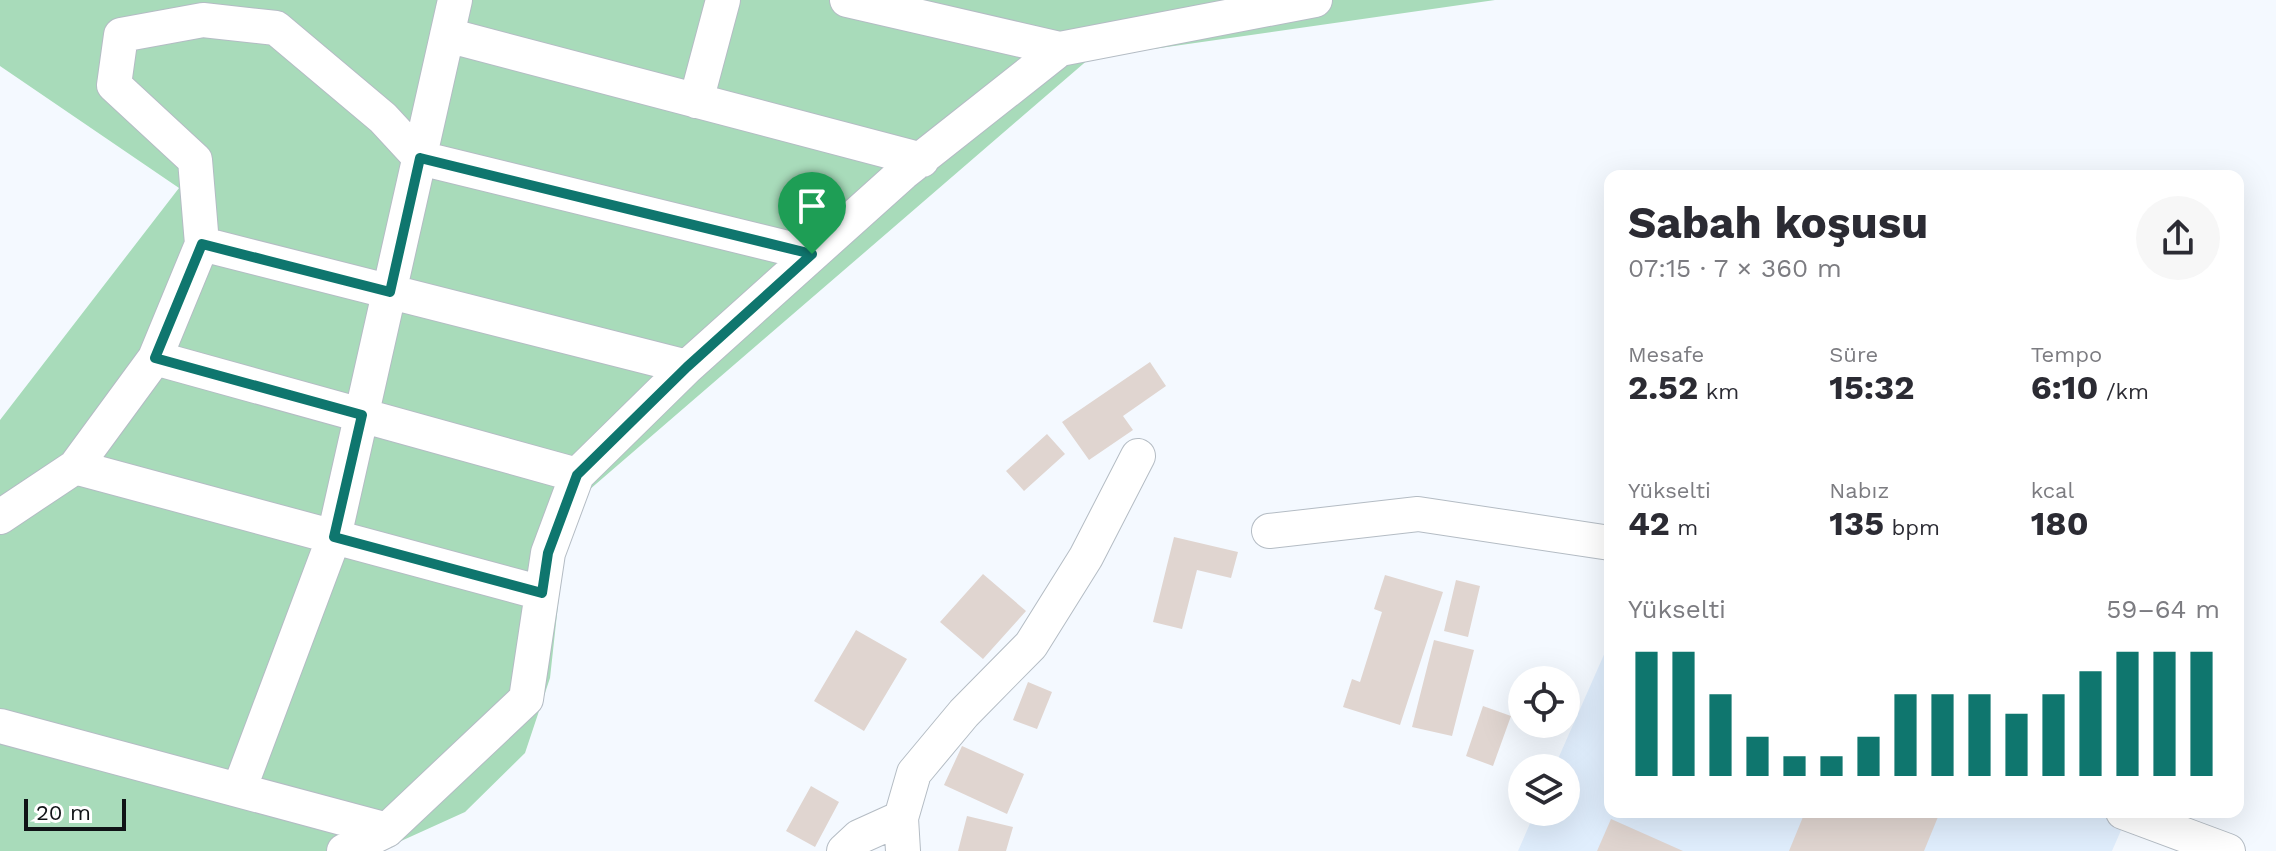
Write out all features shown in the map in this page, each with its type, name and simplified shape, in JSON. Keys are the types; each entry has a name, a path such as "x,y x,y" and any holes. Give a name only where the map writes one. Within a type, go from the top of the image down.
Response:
{"street":[{"path":"239,790 334,537 455,0"},
{"path":"696,101 723,0"},
{"path":"847,0 1060,49 1315,0"},
{"path":"0,517 75,467 155,358 202,244 195,160 114,85 121,35 203,20 276,28 383,118 420,158 812,254"},
{"path":"447,35 922,160"},
{"path":"344,851 387,830 526,699 548,553 577,475 687,367 903,173 1060,49"},
{"path":"202,244 687,367"},
{"path":"155,358 577,475"},
{"path":"844,851 859,837 902,834 914,773 964,713 1031,645 1086,557 1138,456"},
{"path":"75,467 542,593"},
{"path":"1269,531 1418,514 1604,542"},
{"path":"0,726 387,830"},
{"path":"2139,818 2228,851"}],"shaded area":[{"path":"1604,655 1604,818 2126,818 2112,851 1518,851 1529,826 1580,826 1580,754 1560,754 1567,738 1580,738 1580,709"}],"green space":[{"path":"0,0 1495,0 1090,58 589,490 564,550 550,678 525,753 465,812 379,851 0,851 0,420 179,188 0,66"}],"building":[{"path":"1150,362 1166,386 1123,416 1133,430 1089,460 1062,422"},
{"path":"1047,434 1065,454 1024,491 1006,471"},
{"path":"1174,537 1238,552 1231,578 1197,570 1182,629 1153,622"},
{"path":"983,574 1026,611 983,659 940,622"},
{"path":"1385,575 1443,592 1400,725 1343,707 1352,679 1360,682 1382,612 1374,609"},
{"path":"1456,580 1480,586 1468,637 1444,631"},
{"path":"856,630 907,659 864,731 814,701"},
{"path":"1434,640 1474,650 1452,736 1412,727"},
{"path":"1028,682 1052,692 1037,729 1013,720"},
{"path":"1483,706 1508,715 1508,724 1493,766 1466,756"},
{"path":"962,746 1024,774 1007,814 944,785"},
{"path":"811,786 839,802 815,847 786,831"},
{"path":"967,816 1013,827 1006,851 958,851"},
{"path":"1803,818 1938,818 1924,851 1789,851"},
{"path":"1611,819 1683,851 1597,851"}],"route":[{"path":"420,158 812,254 687,367 577,475 548,553 542,593 334,537 362,415 155,358 202,244 390,292 420,158"}]}
